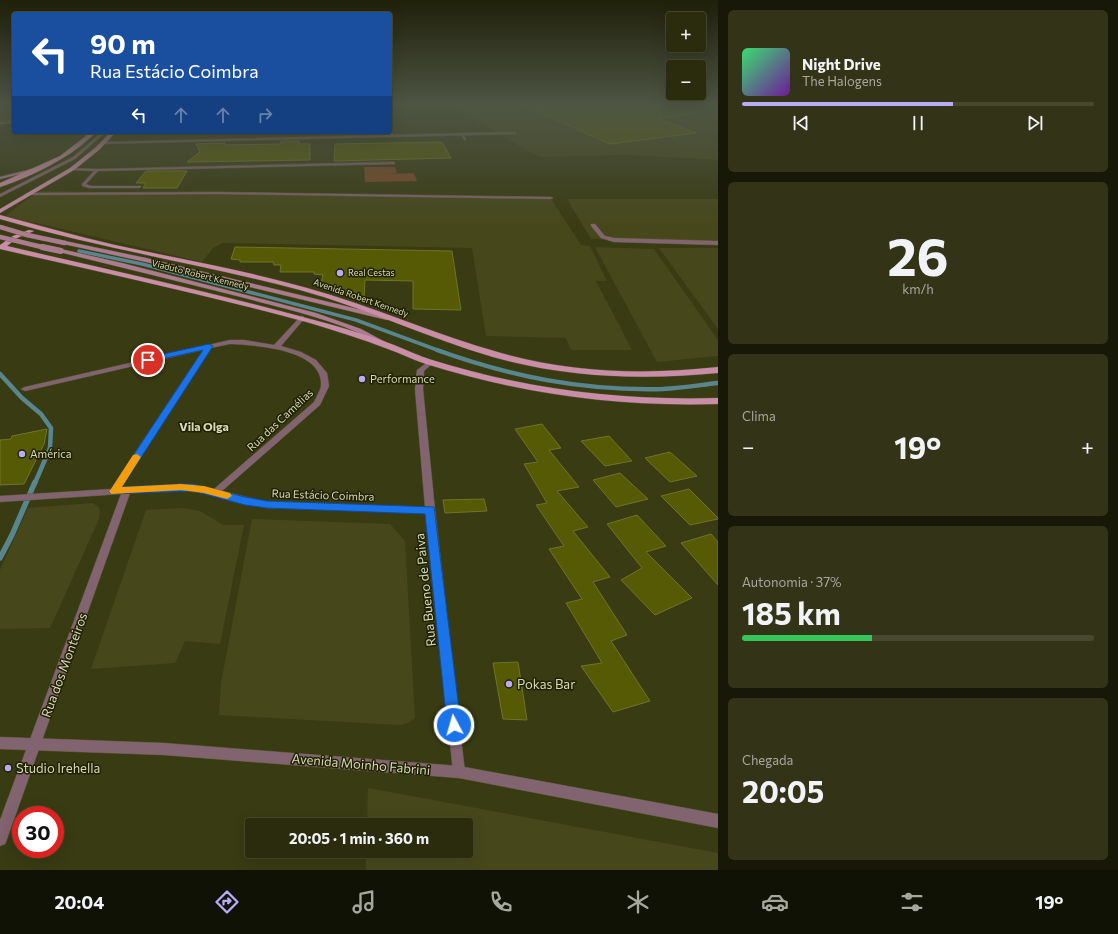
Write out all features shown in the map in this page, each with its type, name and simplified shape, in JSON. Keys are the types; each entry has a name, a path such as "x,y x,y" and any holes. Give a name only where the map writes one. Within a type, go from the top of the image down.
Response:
{"main road":[{"path":"0,185 42,167 69,153 79,145"},
{"path":"0,211 72,169 101,145"},
{"path":"0,178 42,167"},
{"name":"Avenida Robert Kennedy","path":"0,217 43,229 302,289 328,296 499,355 569,370 634,375 659,375 718,370"},
{"name":"Viaduto Robert Kennedy","path":"0,227 42,239 146,260 396,320"},
{"path":"1,247 15,236 43,229"},
{"name":"Viaduto Robert Kennedy","path":"0,237 25,244 122,265 259,300 340,323 369,334 391,347"},
{"path":"1,247 64,260 302,318 391,347 431,362 493,380 577,396 668,402 718,401"}],"street":[{"path":"0,196 74,158 89,145"},
{"path":"72,169 97,170 394,163"},
{"path":"97,170 84,185 91,187 139,187"},
{"path":"28,194 216,193 551,198"},
{"path":"593,225 603,237 614,240 718,243"},
{"path":"276,347 302,318"},
{"name":"Rua das Camélias","path":"25,388 209,346 241,342 276,347 304,356 315,362 325,372 326,381 324,391 317,403 216,492"},
{"path":"114,491 209,346"},
{"name":"Rua Bueno de Paiva","path":"431,362 421,370 419,382 430,510 459,772"},
{"name":"Rua Estácio Coimbra","path":"0,499 181,487 216,492 245,501 267,505 430,510"},
{"name":"Rua dos Monteiros","path":"0,839 127,490"},
{"name":"Avenida Moinho Fabrini","path":"0,743 240,754 459,772 718,821"}],"shaded area":[{"path":"517,145 718,145 718,160 627,155 539,157"},
{"path":"364,167 395,167 397,173 386,174 414,173 417,181 365,182"},
{"path":"41,191 551,199 581,245 590,246 607,281 596,281 632,350 571,350 566,338 486,336 472,248 223,243 213,248 202,262 6,216"},
{"path":"567,199 718,199 718,242 591,239"},
{"path":"595,247 654,249 718,340 718,356 657,362"},
{"path":"659,248 718,248 718,329"},
{"path":"93,503 100,509 99,519 50,628 0,629 0,570 28,508"},
{"path":"183,508 200,511 223,525 244,525 220,644 185,641 175,663 91,669 146,510"},
{"path":"252,519 390,524 405,541 415,718 408,723 399,725 219,715 221,683"},
{"path":"368,788 718,853 718,870 366,870 366,858 473,858 473,818 367,818"}],"building":[{"path":"196,145 310,145 310,160 187,162 200,152"},
{"path":"335,145 443,145 451,158 334,161"},
{"path":"146,171 187,171 177,188 143,188 146,183 136,183"},
{"path":"235,247 452,251 461,310 413,309 413,281 365,280 364,299 320,287 323,275 314,274 314,272 280,272 281,265 274,265 273,262 240,262 240,260 231,259"},
{"path":"542,424 561,448 549,450 579,487 557,491 588,527 573,531 610,577 593,582 627,635 611,641 650,701 613,712 581,666 602,663 566,603 582,599 549,549 564,546 536,505 547,503 524,464 538,462 515,429"},
{"name":"América","path":"47,429 44,444 24,484 0,485 0,440 11,439 12,436"},
{"path":"609,436 632,461 605,466 581,441"},
{"path":"670,452 697,476 670,482 645,458"},
{"path":"620,473 648,499 616,507 593,480"},
{"path":"689,489 718,519 690,525 661,496"},
{"path":"484,499 487,511 445,513 443,500"},
{"path":"637,515 666,546 646,552 692,598 655,615 621,580 642,568 607,524"},
{"path":"711,534 718,542 718,585 681,543"},
{"name":"Pokas Bar","path":"518,662 527,720 503,719 493,663"}],"waterway":[{"path":"79,251 142,264 356,320 440,351"},
{"path":"437,350 465,360 520,375 576,385 604,388 663,389 718,383"},
{"path":"0,374 22,398 41,414 51,428 50,448 35,483"},
{"path":"0,558 12,535 35,482"}],"slow traffic":[{"path":"137,457 114,491 181,487 204,489 227,496"}],"place":[{"name":"Real Cestas","path":"340,273"},
{"name":"Performance","path":"362,379"},
{"name":"América","path":"22,454"},
{"name":"Pokas Bar","path":"509,684"},
{"name":"Studio Irehella","path":"8,768"}],"district":[{"name":"Vila Olga","path":"204,427"}],"route":[{"path":"148,360 209,346 114,491 181,487 204,489 245,501 267,505 430,510 454,725"}]}
